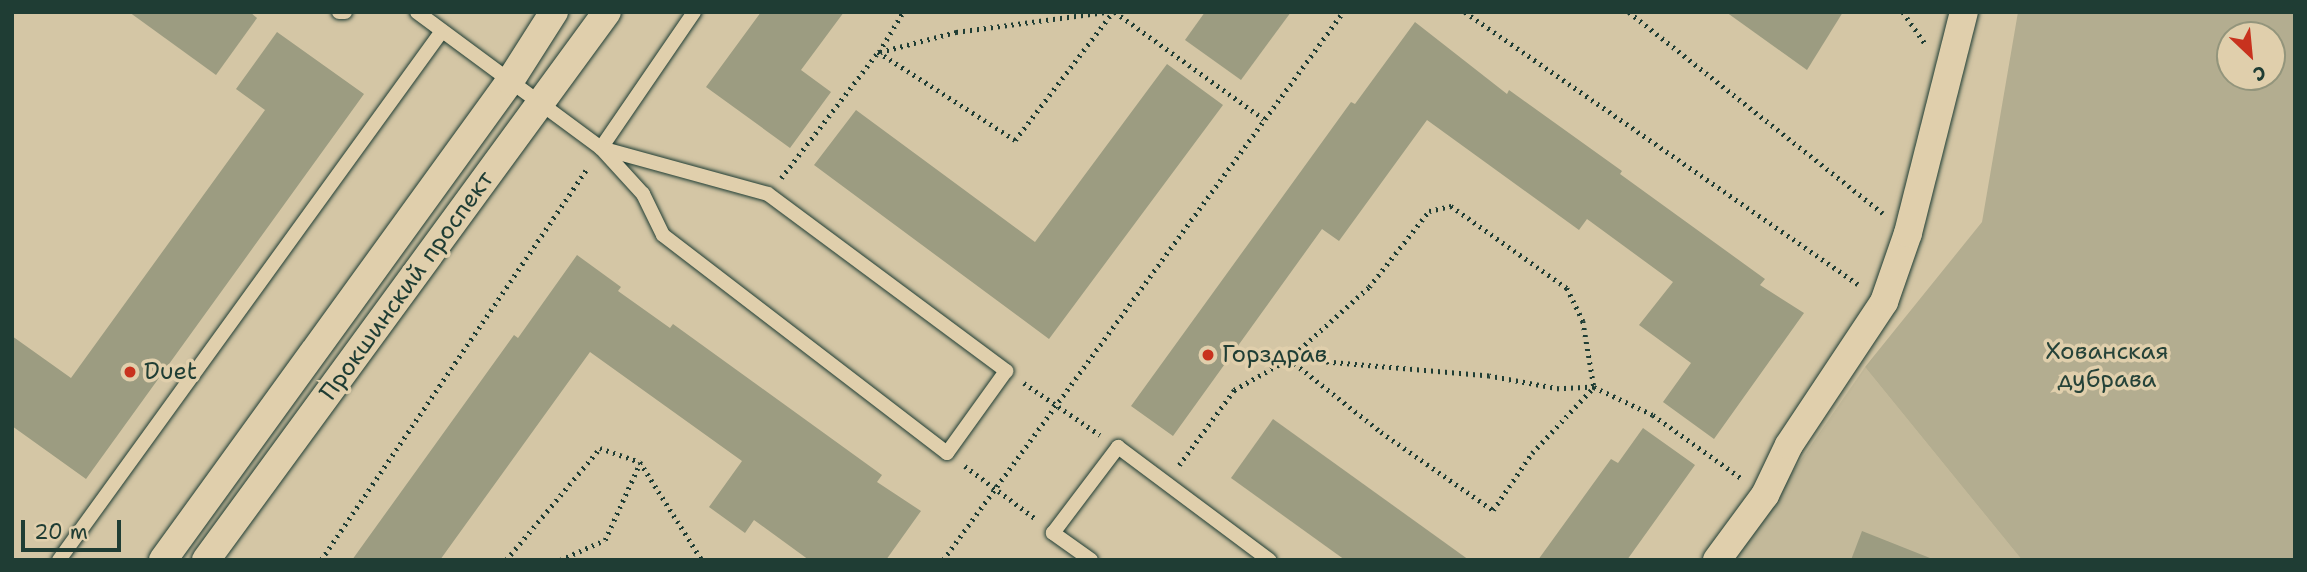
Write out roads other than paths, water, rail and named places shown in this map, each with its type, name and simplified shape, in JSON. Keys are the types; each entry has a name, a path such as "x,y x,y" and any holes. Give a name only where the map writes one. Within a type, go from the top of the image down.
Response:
{"street":[{"name":"Прокшинский проспект","path":"163,560 510,81 554,12"},
{"name":"Прокшинский проспект","path":"206,560 607,12"},
{"path":"1717,560 1765,495 1789,445 1884,302 1908,233 1965,12"}],"lane":[{"path":"340,12 345,12"},
{"path":"417,12 601,148 643,194 663,234 947,453 1006,371 768,194 601,148"},
{"path":"601,148 694,12"},
{"path":"59,560 442,31"},
{"path":"1091,560 1053,533 1118,447 1269,560"}],"place":[{"name":"Горздрав","path":"1208,355"},
{"name":"Duet","path":"130,372"}],"park label":[{"name":"Хованская дубрава","path":"2107,366"}]}
